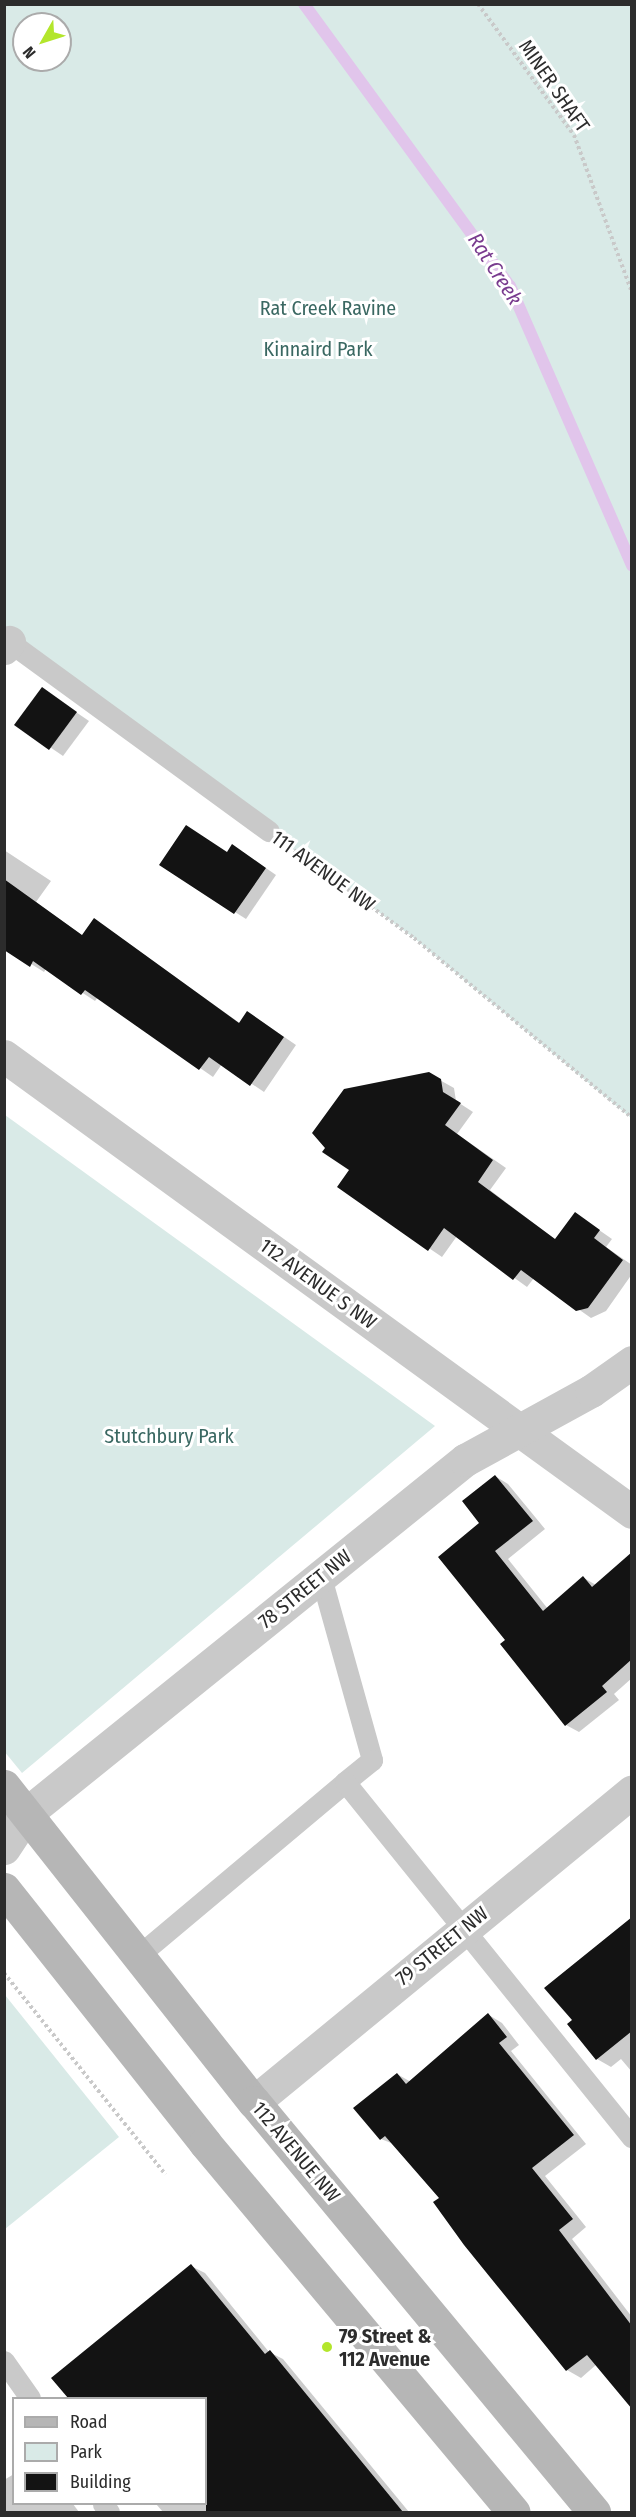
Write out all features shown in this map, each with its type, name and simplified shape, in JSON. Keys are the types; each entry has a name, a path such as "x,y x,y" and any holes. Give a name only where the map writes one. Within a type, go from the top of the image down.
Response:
{"main road":[{"name":"112 AVENUE NW","path":"4,1786 140,1955 254,2102 594,2512"},
{"path":"4,1889 205,2143 513,2512"}],"street":[{"name":"112 AVENUE S NW","path":"4,1056 632,1512"},
{"name":"78 STREET NW","path":"4,1848 27,1814 465,1460 522,1432 632,1362"},
{"name":"79 STREET NW","path":"254,2102 462,1929 632,1792"}],"lane":[{"name":"111 AVENUE NW","path":"6,643 269,831"},
{"path":"140,1955 372,1760 321,1577"},
{"path":"345,1782 632,2138"},
{"path":"4,2361 29,2397"}],"path":[{"name":"MINER SHAFT","path":"478,4 574,135 632,293"},
{"name":"111 AVENUE NW","path":"269,831 414,938 632,1118"},
{"path":"4,1973 165,2174"}],"green space":[{"name":"Kinnaird Park","path":"5,5 631,5 631,1118 414,938 5,638"},
{"name":"Stutchbury Park","path":"5,1115 435,1426 22,1773 4,1751"},
{"path":"5,1995 119,2137 4,2229"}],"building":[{"path":"42,687 77,712 49,750 14,725"},
{"path":"186,825 227,852 232,844 266,868 234,914 159,865"},
{"path":"4,879 82,935 94,918 239,1023 247,1011 284,1037 250,1086 209,1057 199,1070 85,990 81,995 33,961 30,967 4,950"},
{"path":"429,1072 441,1079 443,1092 461,1103 445,1125 493,1160 478,1182 555,1239 575,1212 600,1230 594,1238 623,1260 588,1308 576,1311 521,1270 513,1280 444,1228 428,1251 337,1187 349,1170 322,1152 325,1148 312,1133 344,1089"},
{"path":"495,1475 533,1521 495,1551 543,1611 583,1576 592,1587 632,1552 632,1659 602,1686 607,1692 565,1726 500,1644 505,1640 438,1557 479,1523 462,1501"},
{"path":"632,1917 632,2031 596,2060 567,2024 572,2020 544,1988"},
{"path":"488,2013 507,2037 499,2043 574,2135 532,2168 573,2219 559,2230 632,2326 632,2409 587,2355 566,2371 464,2245 433,2202 439,2198 385,2136 380,2140 353,2108 397,2073 406,2084"},
{"path":"191,2264 265,2354 270,2350 403,2512 206,2512 207,2397 67,2397 51,2378"}],"waterway":[{"name":"Rat Creek","path":"304,4 510,286 632,565"}],"place":[{"name":"79 Street & 112 Avenue","path":"327,2347"}],"park label":[{"name":"Rat Creek Ravine","path":"328,308"}]}
